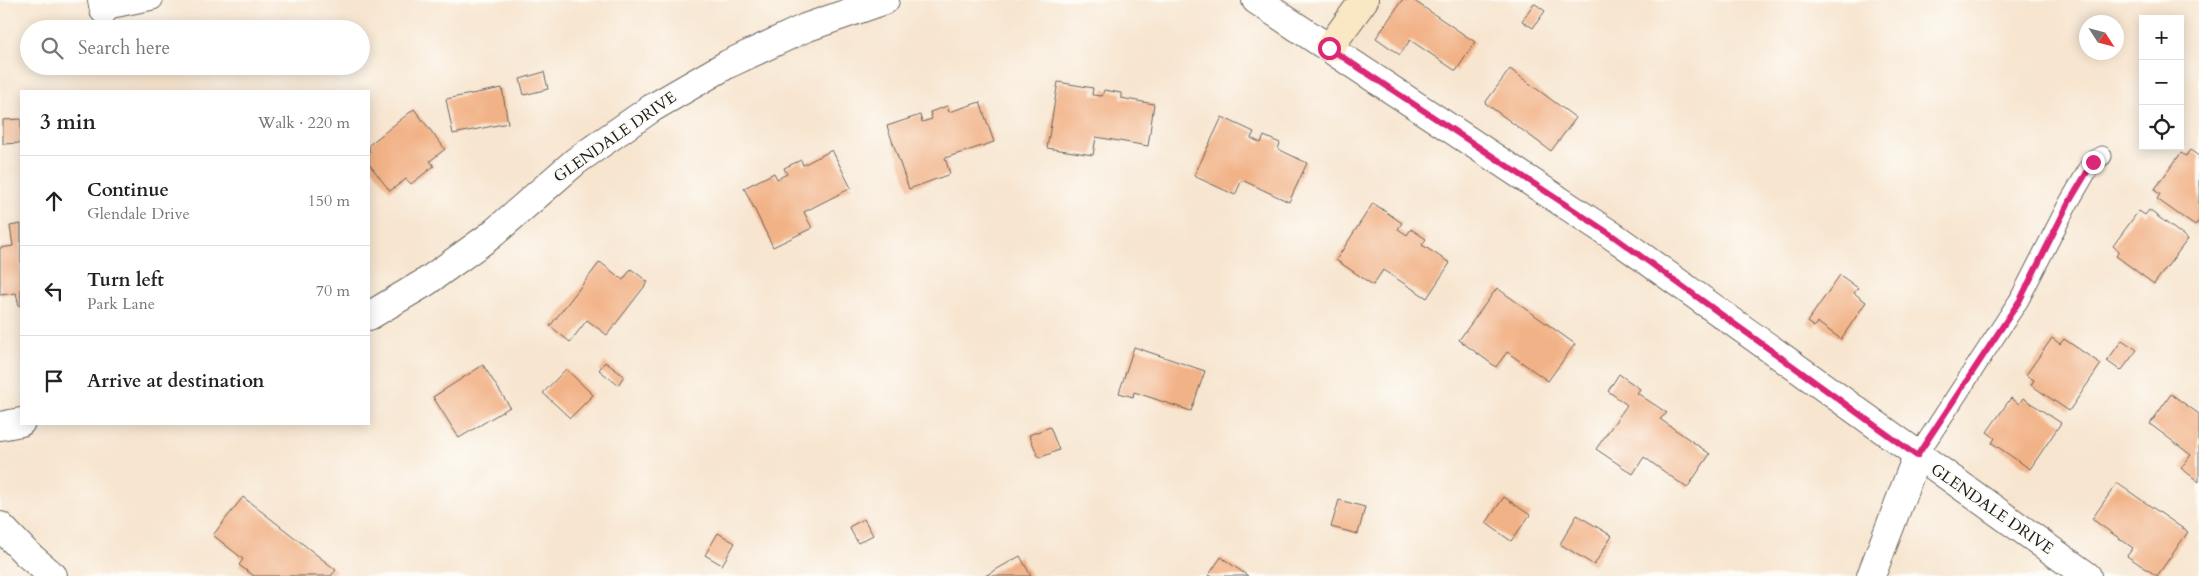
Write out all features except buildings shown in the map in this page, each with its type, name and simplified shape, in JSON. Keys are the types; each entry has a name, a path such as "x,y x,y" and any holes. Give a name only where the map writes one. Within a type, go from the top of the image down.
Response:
{"street":[{"name":"GLENDALE DRIVE","path":"370,315 426,282 490,236 576,161 652,108 736,60 805,28 885,0"},
{"name":"GLENDALE DRIVE","path":"1256,0 1613,236 1917,456 2087,576"},
{"path":"1329,48 1364,0"},
{"path":"0,426 20,422"},
{"path":"1871,576 1917,456"},
{"path":"0,526 26,553 53,576"}],"lane":[{"path":"103,5 153,0"},
{"path":"1917,456 2020,300 2068,204 2093,162 2102,156"}],"route":[{"path":"1329,48 1613,236 1917,456 2020,300 2068,204 2093,162"}]}
